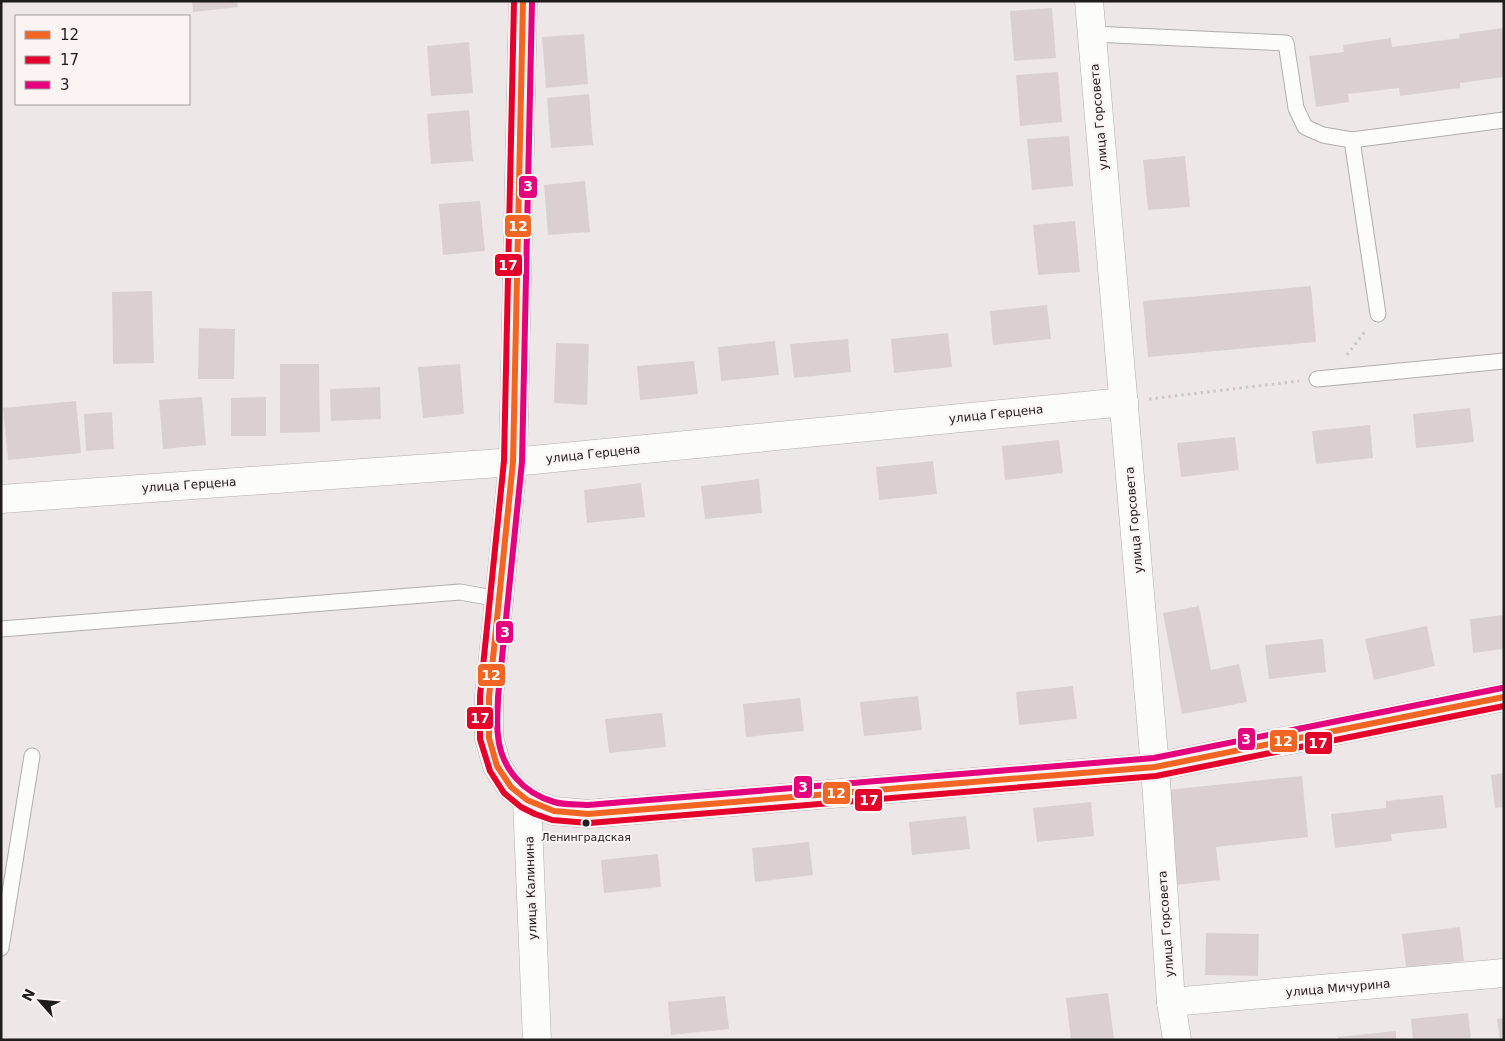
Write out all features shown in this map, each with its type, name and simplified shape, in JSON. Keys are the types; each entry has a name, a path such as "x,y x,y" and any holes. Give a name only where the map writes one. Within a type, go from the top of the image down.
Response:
{"street":[{"path":"523,1 513,462 489,697 489,738 497,766 511,788 527,800 554,811 588,814 1155,767 1504,696"},
{"name":"улица Горсовета","path":"1090,1 1155,767 1172,1002 1177,1040"},
{"name":"улица Герцена","path":"1,499 513,462 1124,402"},
{"name":"улица Калинина","path":"527,800 537,1040"},
{"name":"улица Мичурина","path":"1172,1002 1504,973"}],"lane":[{"path":"1092,34 1286,43 1296,108 1305,127 1323,134 1352,140 1504,120"},
{"path":"1352,140 1378,314"},
{"path":"1317,379 1504,361"},
{"path":"1,629 460,592 498,599"},
{"path":"1,948 32,756"}],"path":[{"path":"1124,402 1317,379 1350,353 1378,314"}],"building":[{"path":"192,1 237,1 238,7 193,12"},
{"path":"1052,8 1056,58 1014,61 1010,11"},
{"path":"1503,28 1504,77 1460,83 1460,88 1400,96 1399,88 1348,94 1349,102 1316,107 1309,56 1344,52 1343,45 1391,38 1392,47 1460,38 1459,34"},
{"path":"584,34 588,84 546,88 542,37"},
{"path":"469,42 473,93 431,96 427,46"},
{"path":"1058,72 1062,122 1020,126 1016,75"},
{"path":"589,94 593,145 551,148 547,98"},
{"path":"469,110 473,161 431,164 427,114"},
{"path":"1069,136 1073,186 1032,190 1027,139"},
{"path":"1185,156 1190,207 1148,210 1143,160"},
{"path":"585,181 590,232 548,235 544,185"},
{"path":"480,201 485,251 443,255 439,204"},
{"path":"1075,221 1080,272 1038,275 1033,225"},
{"path":"1311,286 1316,342 1148,357 1143,301"},
{"path":"152,291 154,363 113,364 112,292"},
{"path":"1047,305 1051,339 993,345 990,311"},
{"path":"199,328 235,329 234,379 198,379"},
{"path":"948,333 952,367 894,373 891,339"},
{"path":"848,339 851,372 794,378 790,344"},
{"path":"775,341 779,375 721,381 718,347"},
{"path":"556,343 589,344 587,405 554,403"},
{"path":"694,361 698,394 640,400 637,366"},
{"path":"280,364 319,364 320,432 280,433"},
{"path":"460,364 464,414 423,418 418,367"},
{"path":"380,387 381,419 331,421 330,389"},
{"path":"202,397 206,445 163,449 159,400"},
{"path":"266,397 266,436 231,436 231,398"},
{"path":"76,401 81,453 8,460 3,408"},
{"path":"1470,408 1474,442 1416,448 1413,414"},
{"path":"112,412 114,449 86,451 84,414"},
{"path":"1370,425 1373,458 1316,464 1312,431"},
{"path":"1235,437 1239,470 1181,477 1177,443"},
{"path":"1059,440 1063,473 1005,480 1002,446"},
{"path":"933,461 937,494 879,500 876,467"},
{"path":"759,479 762,513 705,519 701,486"},
{"path":"641,483 645,517 587,523 584,490"},
{"path":"1199,606 1211,670 1239,664 1247,702 1182,714 1163,613"},
{"path":"1504,615 1504,649 1473,653 1470,619"},
{"path":"1427,626 1435,666 1374,680 1365,639"},
{"path":"1323,639 1326,672 1269,679 1265,645"},
{"path":"1073,686 1077,719 1019,725 1016,692"},
{"path":"918,696 922,730 864,736 860,702"},
{"path":"800,698 804,731 746,737 743,704"},
{"path":"662,713 666,747 609,753 605,719"},
{"path":"1504,773 1504,807 1495,808 1491,775"},
{"path":"1302,776 1308,837 1216,847 1220,880 1176,885 1167,790"},
{"path":"1443,795 1447,828 1391,834 1392,841 1335,848 1331,814 1386,808 1386,801"},
{"path":"1091,802 1094,836 1037,842 1033,808"},
{"path":"966,816 970,849 912,855 909,822"},
{"path":"809,842 813,875 755,882 752,848"},
{"path":"658,854 661,887 604,893 601,860"},
{"path":"1460,927 1464,961 1406,967 1402,934"},
{"path":"1206,933 1259,934 1258,976 1205,975"},
{"path":"1108,993 1114,1040 1071,1040 1066,998"},
{"path":"725,996 729,1029 671,1035 668,1002"},
{"path":"1468,1013 1471,1040 1413,1040 1411,1019"},
{"path":"1504,1018 1504,1040 1500,1040 1497,1019"},
{"path":"1396,1031 1396,1040 1338,1040 1338,1037"}],"transit line":[{"name":"17","path":"514,1 504,461 480,696 480,739 490,771 504,793 521,807 552,820 589,823 1156,776 1504,706"},
{"name":"12","path":"523,1 513,462 489,697 489,738 497,766 511,787 527,800 554,811 588,814 1155,767 1504,697"},
{"name":"3","path":"532,1 522,462 497,721 500,748 504,759 509,769 523,786 543,798 558,803 588,805 1154,758 1502,688"}],"place":[{"name":"Ленинградская","path":"586,823"}]}
